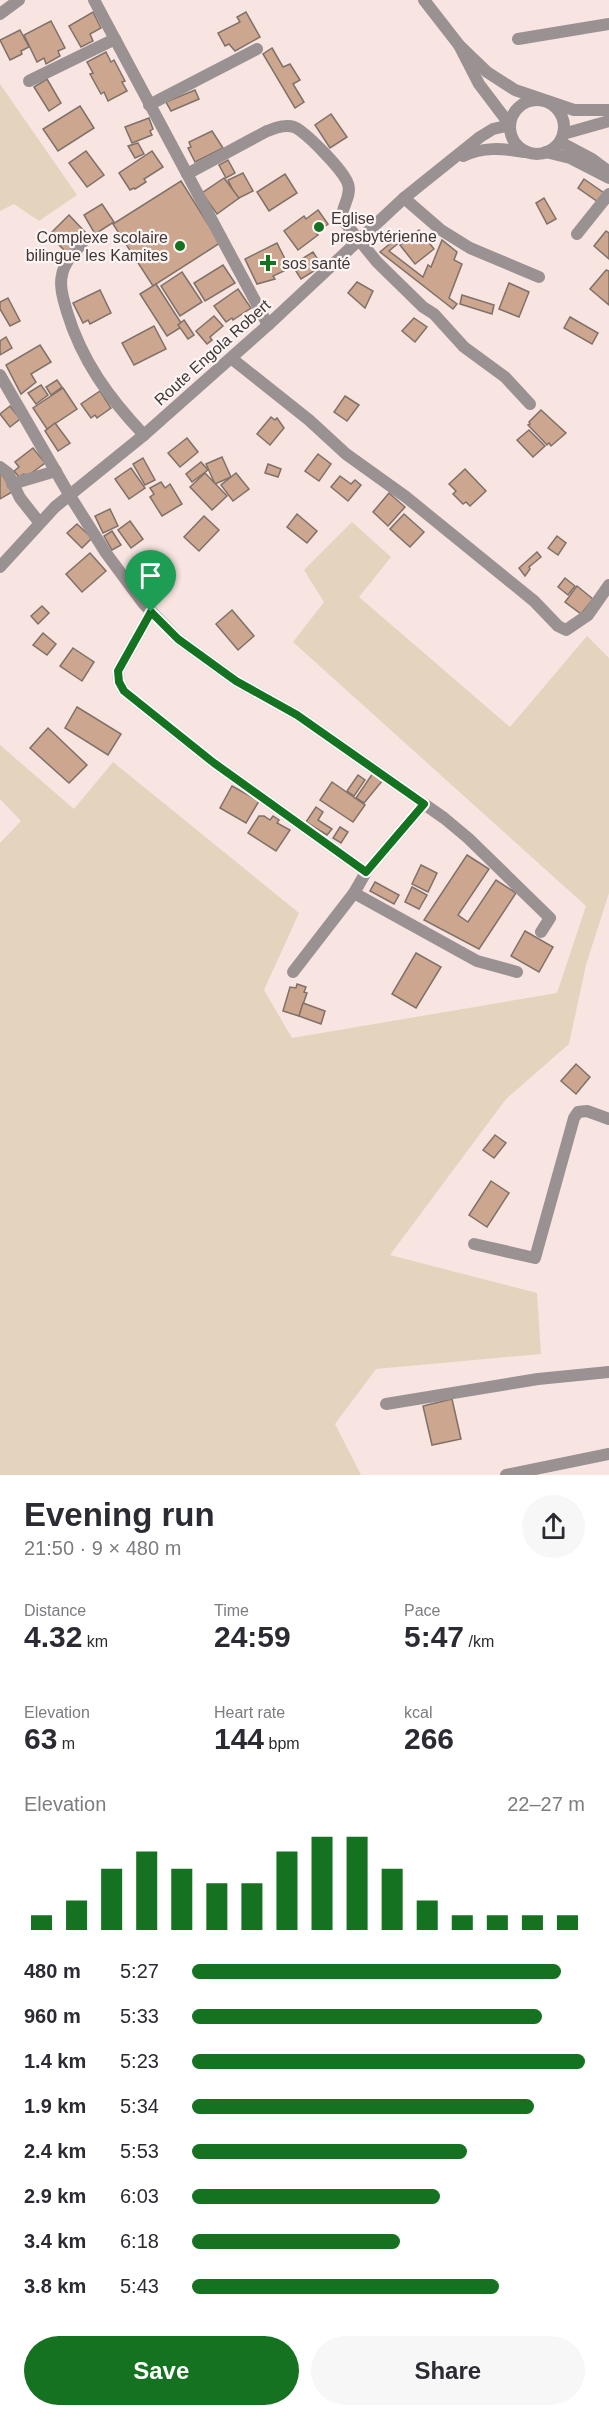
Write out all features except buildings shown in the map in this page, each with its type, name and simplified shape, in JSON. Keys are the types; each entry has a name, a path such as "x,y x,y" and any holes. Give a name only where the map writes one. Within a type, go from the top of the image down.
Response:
{"street":[{"path":"0,14 19,0"},
{"path":"94,0 268,325"},
{"path":"424,0 459,45 487,72 514,90 547,102 559,111 564,126 561,138"},
{"path":"518,39 609,24"},
{"path":"29,81 115,39"},
{"path":"459,45 479,84 510,125 515,142 530,153 546,152 570,158 609,178"},
{"path":"149,105 257,49"},
{"path":"510,125 516,110 523,104 539,100 574,110 609,110"},
{"path":"546,152 561,138 609,121"},
{"name":"Route Engola Robert","path":"0,567 39,522 144,435 231,358 404,198 480,137 493,129 510,125"},
{"path":"187,174 267,131 281,126 293,126 305,134 345,178 349,192 342,219 377,262 423,307 434,314 464,347 505,377 530,404"},
{"path":"561,138 609,172"},
{"name":"Route Engola Robert","path":"448,163 477,150 503,148 530,153"},
{"path":"578,234 609,194"},
{"path":"404,198 441,230 470,248 538,277"},
{"path":"84,241 70,259 62,275 63,297 71,324 80,350 94,375 116,405 144,435"},
{"path":"231,358 309,420 346,454 406,497 525,593 558,626 566,630 588,615 609,585"},
{"path":"0,375 106,554 151,612 178,639 236,681 297,715 424,804 468,838 550,918 541,932"},
{"path":"0,467 8,473 20,498 39,522"},
{"path":"12,484 56,471"},
{"path":"151,612 118,671 119,682 124,691 214,763 366,872"},
{"path":"293,972 354,893 366,872 424,804"},
{"path":"354,893 477,961 517,972"},
{"path":"474,1244 535,1258 574,1118 578,1112 586,1112 609,1119"},
{"path":"386,1404 538,1379 609,1372"},
{"path":"506,1475 609,1454"}],"shaded area":[{"path":"0,84 77,195 39,221 14,204 0,211"},
{"path":"352,522 391,557 359,597 510,727 587,636 609,658 609,893 586,965 569,1044 506,1099 390,1255 537,1293 541,1354 376,1369 335,1424 361,1475 0,1475 0,843 21,821 0,799 0,745 74,809 113,762 299,913 264,990 292,1038 557,993 586,906 293,642 324,602 304,570"}],"place":[{"name":"Eglise presbytérienne","path":"319,227"},
{"name":"Complexe scolaire bilingue les Kamites","path":"180,246"},
{"name":"sos santé","path":"268,263"}],"route":[{"path":"151,612 178,639 236,681 297,715 424,804 366,872 214,763 124,691 119,682 118,671 151,612"}]}
